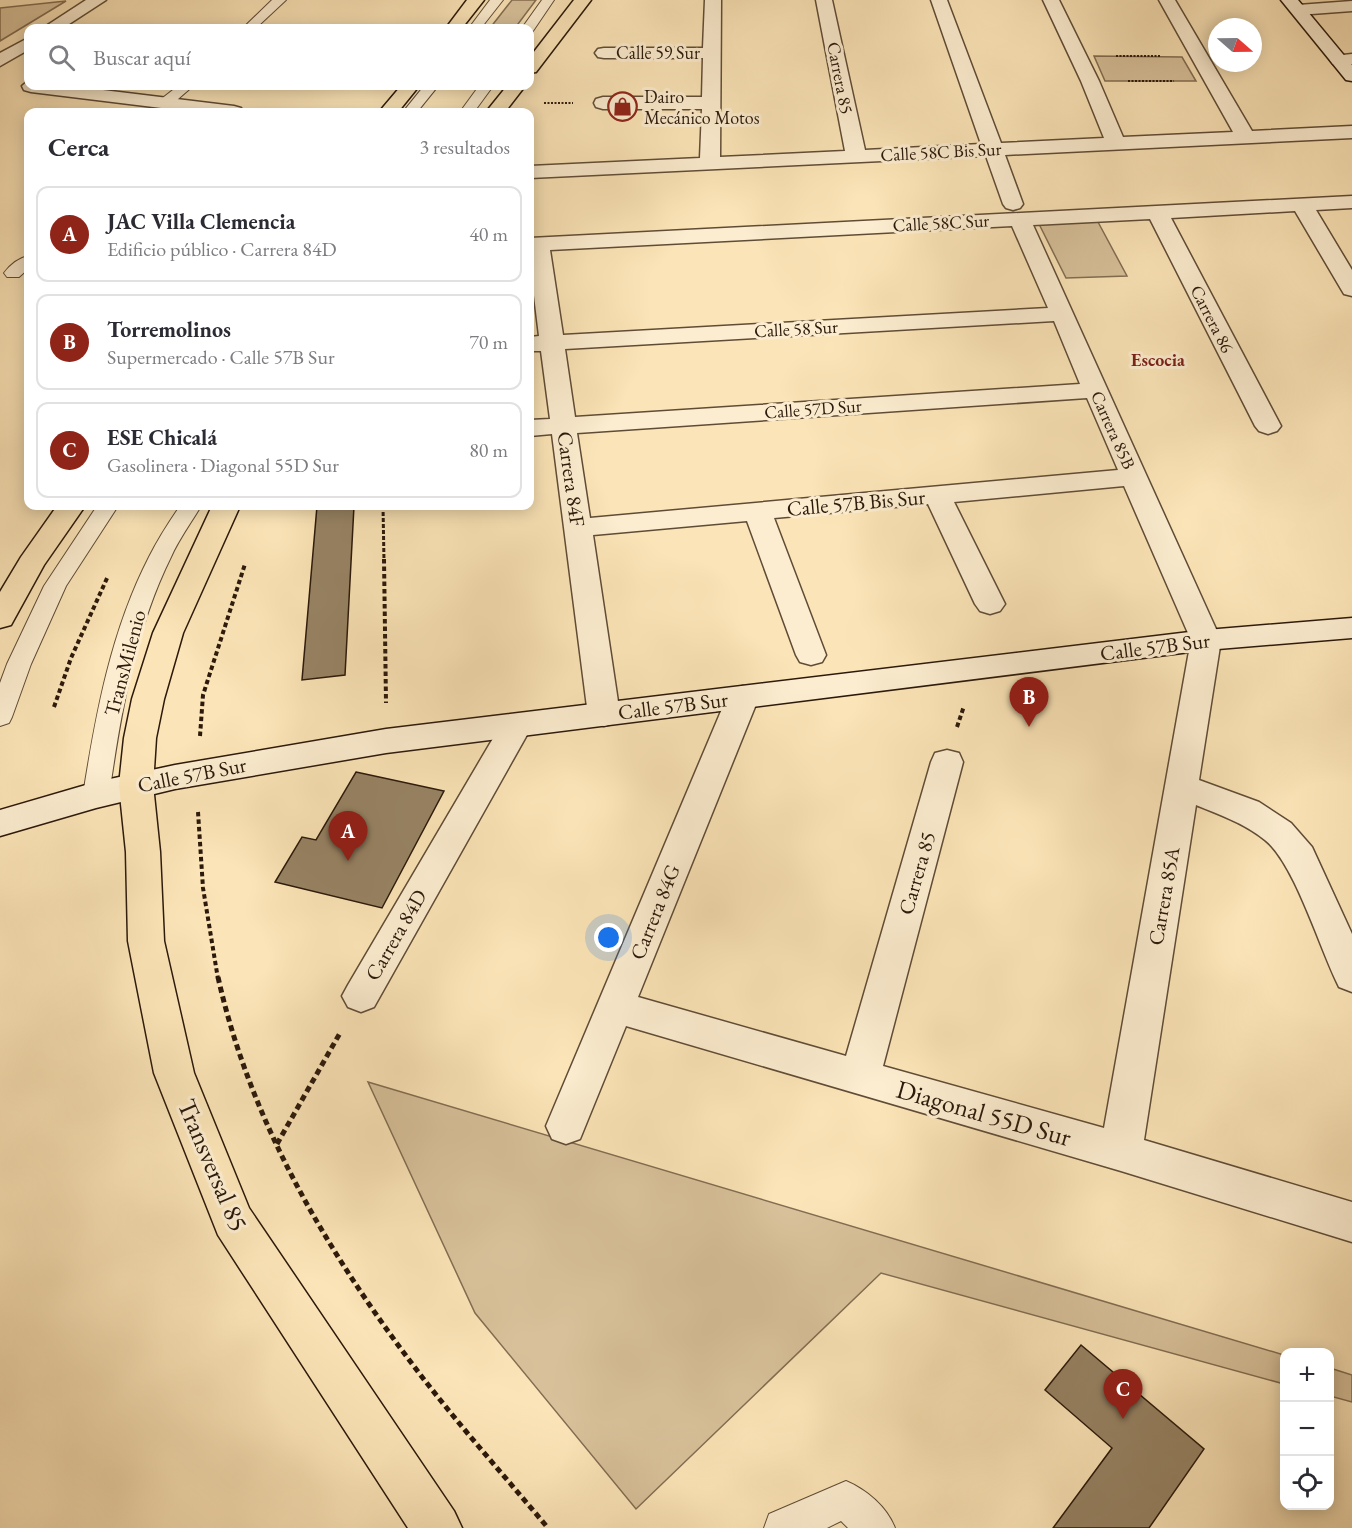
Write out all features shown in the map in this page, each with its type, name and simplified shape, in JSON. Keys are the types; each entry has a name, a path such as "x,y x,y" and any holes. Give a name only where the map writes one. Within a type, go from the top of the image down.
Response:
{"main road":[{"path":"457,24 476,0"},
{"path":"534,63 577,7 598,0"},
{"path":"391,108 407,90"},
{"path":"498,108 513,90"},
{"path":"0,618 31,563 68,510"},
{"name":"Transversal 85","path":"224,510 168,633 142,728 136,785 143,852 147,941 174,1073 233,1221 437,1528"}],"street":[{"path":"59,24 98,0"},
{"path":"710,163 713,0"},
{"name":"Carrera 85","path":"824,0 856,156"},
{"name":"Carrera 85B","path":"939,0 1017,211 1206,640"},
{"path":"1051,0 1090,81 1116,144"},
{"path":"1167,0 1246,137"},
{"path":"1293,5 1352,6"},
{"path":"1293,5 1345,59 1352,76"},
{"path":"0,61 24,46"},
{"name":"Calle 59 Sur","path":"604,52 712,53"},
{"path":"9,83 24,84"},
{"path":"68,90 199,108"},
{"path":"603,103 711,103"},
{"name":"Calle 58C Bis Sur","path":"534,172 1352,132"},
{"name":"Calle 58C Sur","path":"534,244 1017,211 1157,212 1352,202"},
{"path":"1302,205 1352,289"},
{"name":"Carrera 86","path":"1157,212 1268,426"},
{"name":"Carrera 84F","path":"534,244 541,344 563,426 604,715"},
{"name":"Calle 58 Sur","path":"541,344 1062,314"},
{"name":"Calle 57D Sur","path":"534,428 1096,390"},
{"name":"Calle 57B Bis Sur","path":"578,528 1134,477"},
{"path":"937,495 990,604"},
{"path":"758,512 811,655"},
{"name":"Calle 57B Sur","path":"0,823 136,785 235,765 386,741 1206,640 1352,628"},
{"name":"Carrera 85A","path":"1121,1152 1206,640"},
{"name":"Carrera 84G","path":"566,1126 744,698"},
{"name":"Carrera 84D","path":"361,996 516,726"},
{"name":"Carrera 85","path":"860,1078 947,762"},
{"path":"1182,787 1247,811 1279,832 1300,857 1352,976"},
{"name":"Diagonal 55D Sur","path":"616,1007 1121,1152 1352,1222"}],"lane":[{"path":"253,24 280,0"},
{"path":"478,24 497,0"},
{"path":"531,24 548,0"},
{"path":"165,103 181,90"},
{"path":"413,108 428,90"},
{"path":"469,108 483,90"},
{"path":"13,273 24,264"},
{"path":"0,717 19,664 55,586 104,510"},
{"name":"TransMilenio","path":"96,795 128,634 156,565 188,510"},
{"path":"783,1528 846,1500 876,1528"}],"path":[{"path":"1078,56 1200,57"},
{"path":"1090,81 1214,81"},
{"path":"540,103 603,103"},
{"path":"383,510 386,741"},
{"path":"203,695 246,560"},
{"path":"947,762 974,669"},
{"path":"199,834 204,904 227,1014 251,1084 277,1144 321,1229 410,1361 548,1528"},
{"name":"Carrera 84D","path":"277,1144 361,996"}],"shaded area":[{"path":"512,0 536,0 518,24 493,24"},
{"path":"66,1 28,24 24,24 24,26 0,41 0,8"},
{"path":"1094,56 1182,57 1196,81 1105,81"},
{"path":"1098,222 1127,276 1066,278 1039,224"},
{"path":"368,1082 1280,1354 1280,1383 881,1273 636,1509 475,1313"},
{"path":"1334,1369 1352,1375 1352,1402 1334,1397"}],"building":[{"path":"317,510 354,510 345,675 302,680"},
{"path":"356,772 444,791 382,908 275,882 302,837 316,840"},
{"path":"1081,1345 1204,1449 1149,1528 1053,1528 1112,1448 1045,1390"}],"place":[{"name":"Dairo Mecánico Motos","path":"623,107"},
{"name":"Torremolinos","path":"1029,727"},
{"name":"JAC Villa Clemencia","path":"348,861"},
{"name":"ESE Chicalá","path":"1123,1419"}],"district":[{"name":"Escocia","path":"1158,360"}]}
